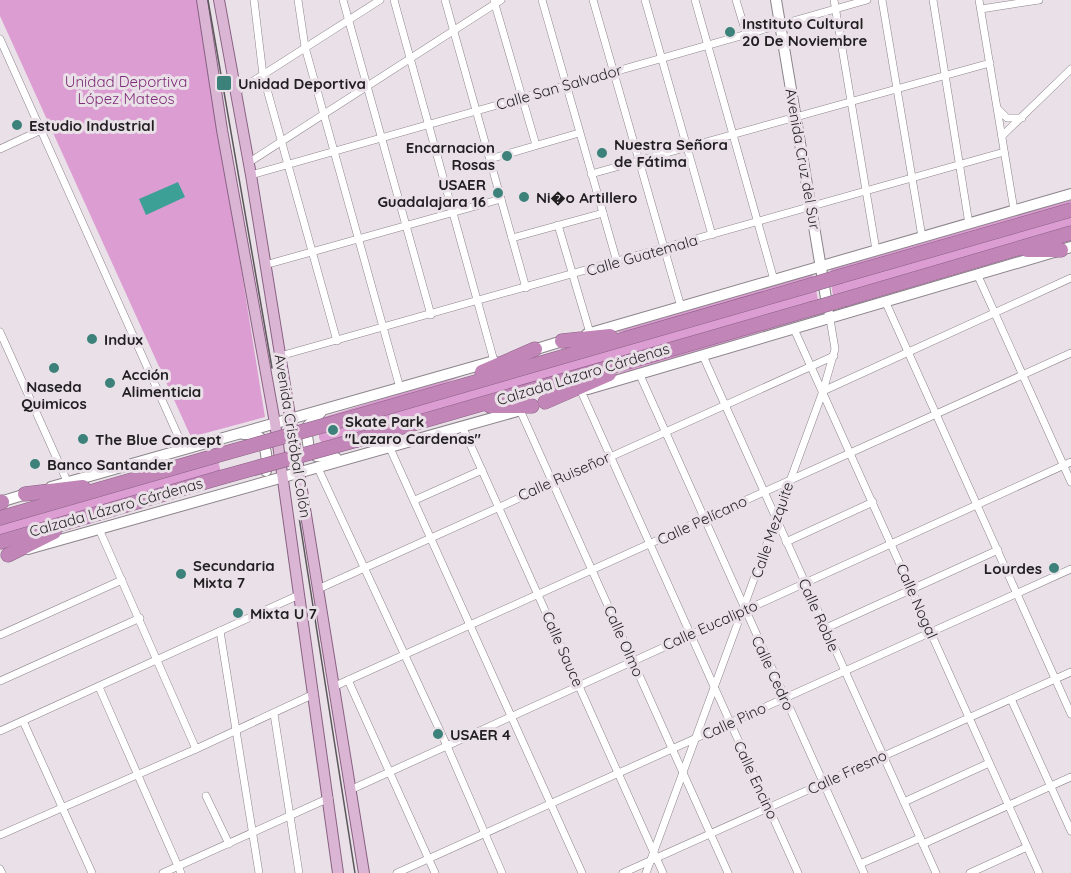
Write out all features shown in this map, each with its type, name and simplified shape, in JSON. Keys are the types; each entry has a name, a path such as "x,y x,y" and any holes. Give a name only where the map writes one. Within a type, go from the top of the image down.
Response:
{"highway":[{"path":"1051,216 1071,206"},
{"name":"Calzada Lázaro Cárdenas","path":"0,518 1071,210"},
{"name":"Calzada Lázaro Cárdenas","path":"0,542 1071,233"},
{"path":"1010,251 1068,248"},
{"path":"562,341 648,332"},
{"path":"432,394 535,349"},
{"path":"473,406 532,406 660,352"},
{"path":"25,494 123,483"},
{"path":"4,556 89,516"}],"main road":[{"name":"Avenida Cristóbal Colón","path":"202,0 222,130 275,423 338,873"},
{"name":"Avenida Cristóbal Colón","path":"219,0 251,175 364,873"},
{"name":"Avenida Cruz del Sur","path":"776,0 830,319"},
{"path":"1,502 1071,194"},
{"name":"Calzada Lázaro Cárdenas","path":"4,556 532,406 1068,248"},
{"path":"269,389 287,400"},
{"path":"326,409 306,428 309,450 316,456 343,459"},
{"path":"240,433 261,438 268,467 263,475 247,486"},
{"path":"285,491 291,486 302,489"}],"street":[{"path":"254,0 263,75 337,341"},
{"path":"298,0 305,47 400,388"},
{"path":"343,0 431,315"},
{"path":"236,92 380,0"},
{"path":"394,0 494,361"},
{"path":"445,0 526,288"},
{"path":"542,0 617,262"},
{"path":"593,0 681,307"},
{"path":"645,0 712,235"},
{"path":"695,0 774,280"},
{"path":"736,0 746,33"},
{"path":"834,0 876,250"},
{"name":"Calle San Salvador","path":"251,175 867,0"},
{"path":"882,0 922,237"},
{"path":"933,0 969,224"},
{"path":"979,0 1014,210"},
{"path":"981,9 1039,0"},
{"path":"248,163 497,1 536,145"},
{"path":"0,39 184,449"},
{"path":"591,174 990,63"},
{"path":"1002,136 1071,69"},
{"path":"996,107 1007,118 1024,117"},
{"path":"0,149 41,130"},
{"path":"490,159 579,133"},
{"name":"Calle Guatemala","path":"280,356 1004,153"},
{"path":"265,266 501,199"},
{"path":"512,238 603,213"},
{"path":"558,225 590,333"},
{"path":"978,276 1022,375 1067,464 1071,482"},
{"path":"823,391 1071,278"},
{"path":"886,303 1071,714"},
{"name":"Calle Mezquite","path":"646,873 654,857 823,391 834,356 834,339 830,319"},
{"name":"Calle Nogal","path":"794,329 1039,873"},
{"path":"0,332 67,482"},
{"name":"Calle Pelícano","path":"333,687 1071,353"},
{"name":"Calle Roble","path":"703,356 824,629 936,873"},
{"name":"Calle Ruiseñor","path":"318,589 499,505 834,356"},
{"name":"Calle Cedro","path":"639,373 864,873"},
{"name":"Calle Encino","path":"581,391 798,873"},
{"name":"Calle Olmo","path":"532,406 551,482 593,569 728,873"},
{"name":"Calle Sauce","path":"462,426 663,873"},
{"path":"389,446 582,873"},
{"name":"Calle Eucalipto","path":"350,790 1067,464"},
{"path":"317,466 447,746 502,873"},
{"path":"415,500 482,470"},
{"path":"786,542 873,502"},
{"path":"99,529 196,749"},
{"path":"824,629 998,550"},
{"name":"Calle Pino","path":"397,873 1071,569"},
{"path":"0,635 122,580"},
{"path":"0,731 299,595"},
{"path":"0,681 140,618"},
{"path":"220,631 259,873"},
{"name":"Calle Fresno","path":"623,873 654,857 770,809 824,782 1071,672"},
{"path":"348,680 435,873"},
{"path":"99,687 180,870"},
{"path":"0,835 137,776 314,694"},
{"path":"1011,699 1071,831"},
{"path":"274,714 299,873"},
{"path":"23,721 92,873"},
{"path":"904,802 989,764"},
{"path":"860,864 921,841 1071,777"},
{"path":"206,796 229,844"},
{"path":"163,873 180,870 229,844 329,798"},
{"path":"970,873 1028,847"}],"green space":[{"name":"Unidad Deportiva López Mateos","path":"0,0 198,0 265,417 191,437 0,16"},
{"path":"1071,196 1071,202 1061,207 831,272 830,266"},
{"path":"1071,215 1071,228 833,296 831,283"},
{"path":"812,272 813,278 638,330 591,335"},
{"path":"816,289 818,300 349,435 326,451 319,438 319,422"},
{"path":"819,310 820,314 604,380 662,353"},
{"path":"489,365 433,388 305,423"},
{"path":"218,460 221,473 0,537 0,522"}],"shaded area":[{"path":"178,182 185,197 146,215 139,199"}],"tram line":[{"path":"208,0 272,368"},
{"path":"299,517 355,873"}],"place":[{"name":"Instituto Cultural 20 De Noviembre","path":"730,32"},
{"name":"Unidad Deportiva","path":"224,83"},
{"name":"Estudio Industrial","path":"17,125"},
{"name":"Nuestra Señora de Fátima","path":"602,153"},
{"name":"Encarnacion Rosas","path":"507,156"},
{"name":"USAER Guadalajara 16","path":"498,193"},
{"name":"Ni�o Artillero","path":"524,197"},
{"name":"Indux","path":"92,339"},
{"name":"Naseda Quimicos","path":"54,368"},
{"name":"Acción Alimenticia","path":"110,383"},
{"name":"Skate Park \"Lazaro Cardenas\"","path":"333,430"},
{"name":"The Blue Concept","path":"83,439"},
{"name":"Banco Santander","path":"35,464"},
{"name":"Lourdes","path":"1054,568"},
{"name":"Secundaria Mixta 7","path":"181,574"},
{"name":"Mixta U 7","path":"238,613"},
{"name":"USAER 4","path":"438,734"}]}
